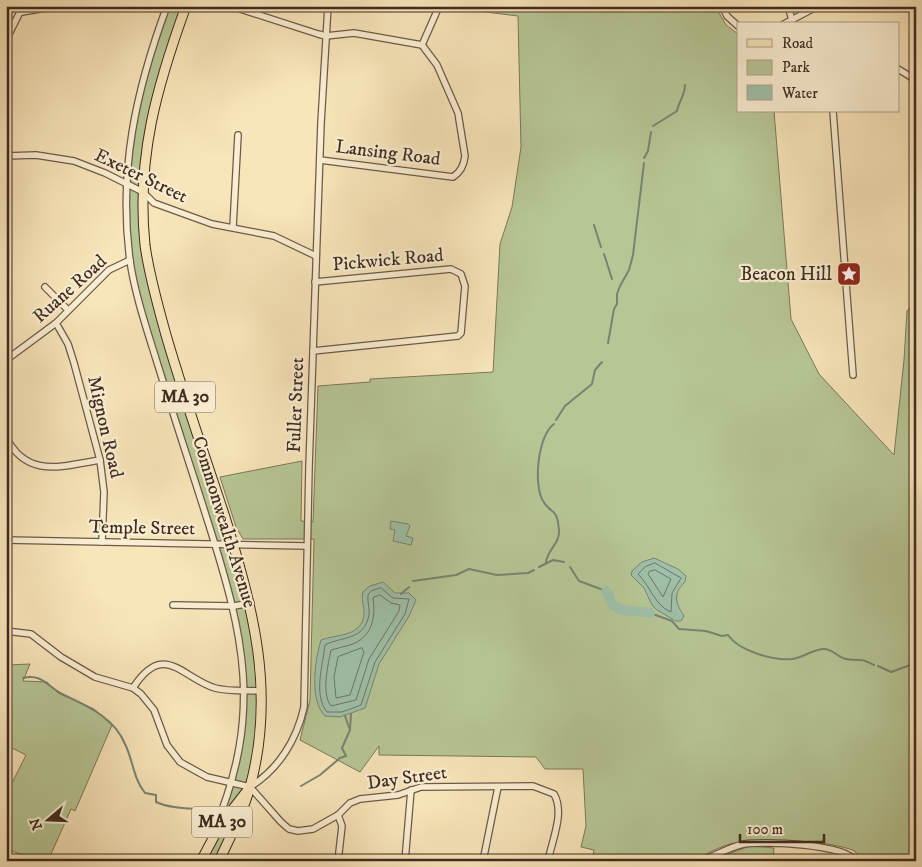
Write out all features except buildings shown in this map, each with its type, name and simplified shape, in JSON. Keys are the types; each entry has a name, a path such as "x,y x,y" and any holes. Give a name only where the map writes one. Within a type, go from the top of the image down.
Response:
{"main road":[{"name":"Commonwealth Avenue","path":"186,6 158,86 150,119 143,192 146,246 157,301 251,603 259,653 260,729 250,787 219,861"},
{"name":"Commonwealth Avenue","path":"201,861 208,844 231,809 250,787"},
{"path":"6,858 13,861"}],"street":[{"path":"6,40 23,9 57,6"},
{"name":"Commonwealth Avenue","path":"167,6 136,106 131,131 126,184 130,260 140,308 234,606 242,653 244,690 240,751 232,784 208,844"},
{"path":"231,6 326,36 354,33 422,45 437,12"},
{"name":"Fuller Street","path":"250,787 260,781 283,755 297,732 301,720 305,693 307,546 315,282 328,6"},
{"path":"722,6 727,16 737,25"},
{"path":"788,6 792,20"},
{"path":"788,22 818,6"},
{"name":"Lansing Road","path":"320,160 453,177 461,169 465,156 458,113 436,65 427,49 422,45"},
{"path":"900,70 916,80"},
{"path":"834,112 853,376"},
{"path":"233,227 238,135"},
{"name":"Exeter Street","path":"6,156 36,156 74,161 106,173 143,192 154,203 198,220 274,236 316,256"},
{"name":"Ruane Road","path":"6,360 56,323 109,270 130,260"},
{"name":"Pickwick Road","path":"313,351 458,336 461,334 465,286 461,274 451,268 315,282"},
{"path":"45,287 68,309"},
{"name":"Mignon Road","path":"56,323 68,344 100,460 104,492 102,542"},
{"path":"6,437 18,456 34,466 50,467 100,460"},
{"name":"Temple Street","path":"6,540 307,546"},
{"path":"173,605 234,606 251,603"},
{"path":"6,631 31,634 83,670 106,681 133,688 141,694 154,710 167,744 180,762 206,777 250,787"},
{"path":"133,688 141,677 152,668 168,665 182,669 215,688 261,691"},
{"name":"Day Street","path":"250,787 289,829 298,831 314,829 338,815 350,803 360,799 398,795 429,786 533,786 554,794 560,812 548,861"},
{"path":"484,861 498,787"},
{"path":"405,861 411,790"},
{"path":"338,815 342,826 338,861"},
{"path":"701,861 737,846 760,843 831,850 850,854 855,861"}],"green space":[{"path":"167,6 186,6 172,44 144,170 149,267 246,585 261,674 254,771 219,861 200,861 225,805 242,731 240,637 134,281 126,184 142,84"},
{"path":"461,6 715,6 726,25 737,33 737,112 774,112 791,319 819,374 894,455 907,311 916,300 916,861 860,861 855,851 843,847 811,842 775,840 730,844 683,861 592,861 594,850 581,847 586,826 583,769 545,769 536,757 379,755 379,746 360,772 300,740 310,700 314,539 243,539 236,527 220,477 302,461 301,521 313,522 318,386 370,382 370,379 493,372 500,244 512,207 521,147 518,16 461,9"},
{"path":"30,664 23,681 47,682 58,693 94,709 112,725 75,811 71,809 48,861 41,861 6,849 6,780 12,783 26,755 6,745 6,665"},
{"path":"750,846 774,848 773,861 710,861"}],"water":[{"path":"391,521 410,526 406,536 413,538 411,545 393,541 395,530 390,529"},
{"path":"654,558 678,569 686,576 685,582 677,595 677,603 684,616 681,621 676,621 657,610 652,605 644,588 631,575 632,571 642,562"},
{"path":"383,582 395,593 409,593 416,600 409,616 379,664 365,708 340,717 325,716 320,709 315,690 315,669 321,640 348,633 360,626 364,612 363,592 370,586"}],"waterway":[{"path":"653,126 677,111 685,85"},
{"path":"644,158 648,151 651,132"},
{"path":"608,343 614,309 617,304 617,294 629,270 633,255 644,163"},
{"path":"594,225 601,247"},
{"path":"604,254 612,279"},
{"path":"556,420 565,406 592,384 595,370 602,362"},
{"path":"546,562 558,539 559,530 557,517 543,501 540,493 538,472 544,438 554,424"},
{"path":"539,567 553,560 564,562"},
{"path":"570,567 579,581 606,591"},
{"path":"413,581 456,575 469,569 497,575 528,573 534,570"},
{"path":"401,594 409,587"},
{"path":"606,591 614,606 629,611 650,613"},
{"path":"650,613 672,621 679,629 706,631 722,636 728,635 740,646 767,657 792,659 816,650 826,649 845,659 864,660 874,665"},
{"path":"878,666 891,672 916,663"},
{"path":"23,678 41,679 58,692 91,708 114,726 125,744 141,787 145,793 156,795 156,802 175,807 210,810"},
{"path":"301,786 320,775 340,758 346,756 342,748 350,730 351,714"},
{"path":"345,716 350,730"}],"place":[{"name":"Beacon Hill","path":"849,274"}]}
